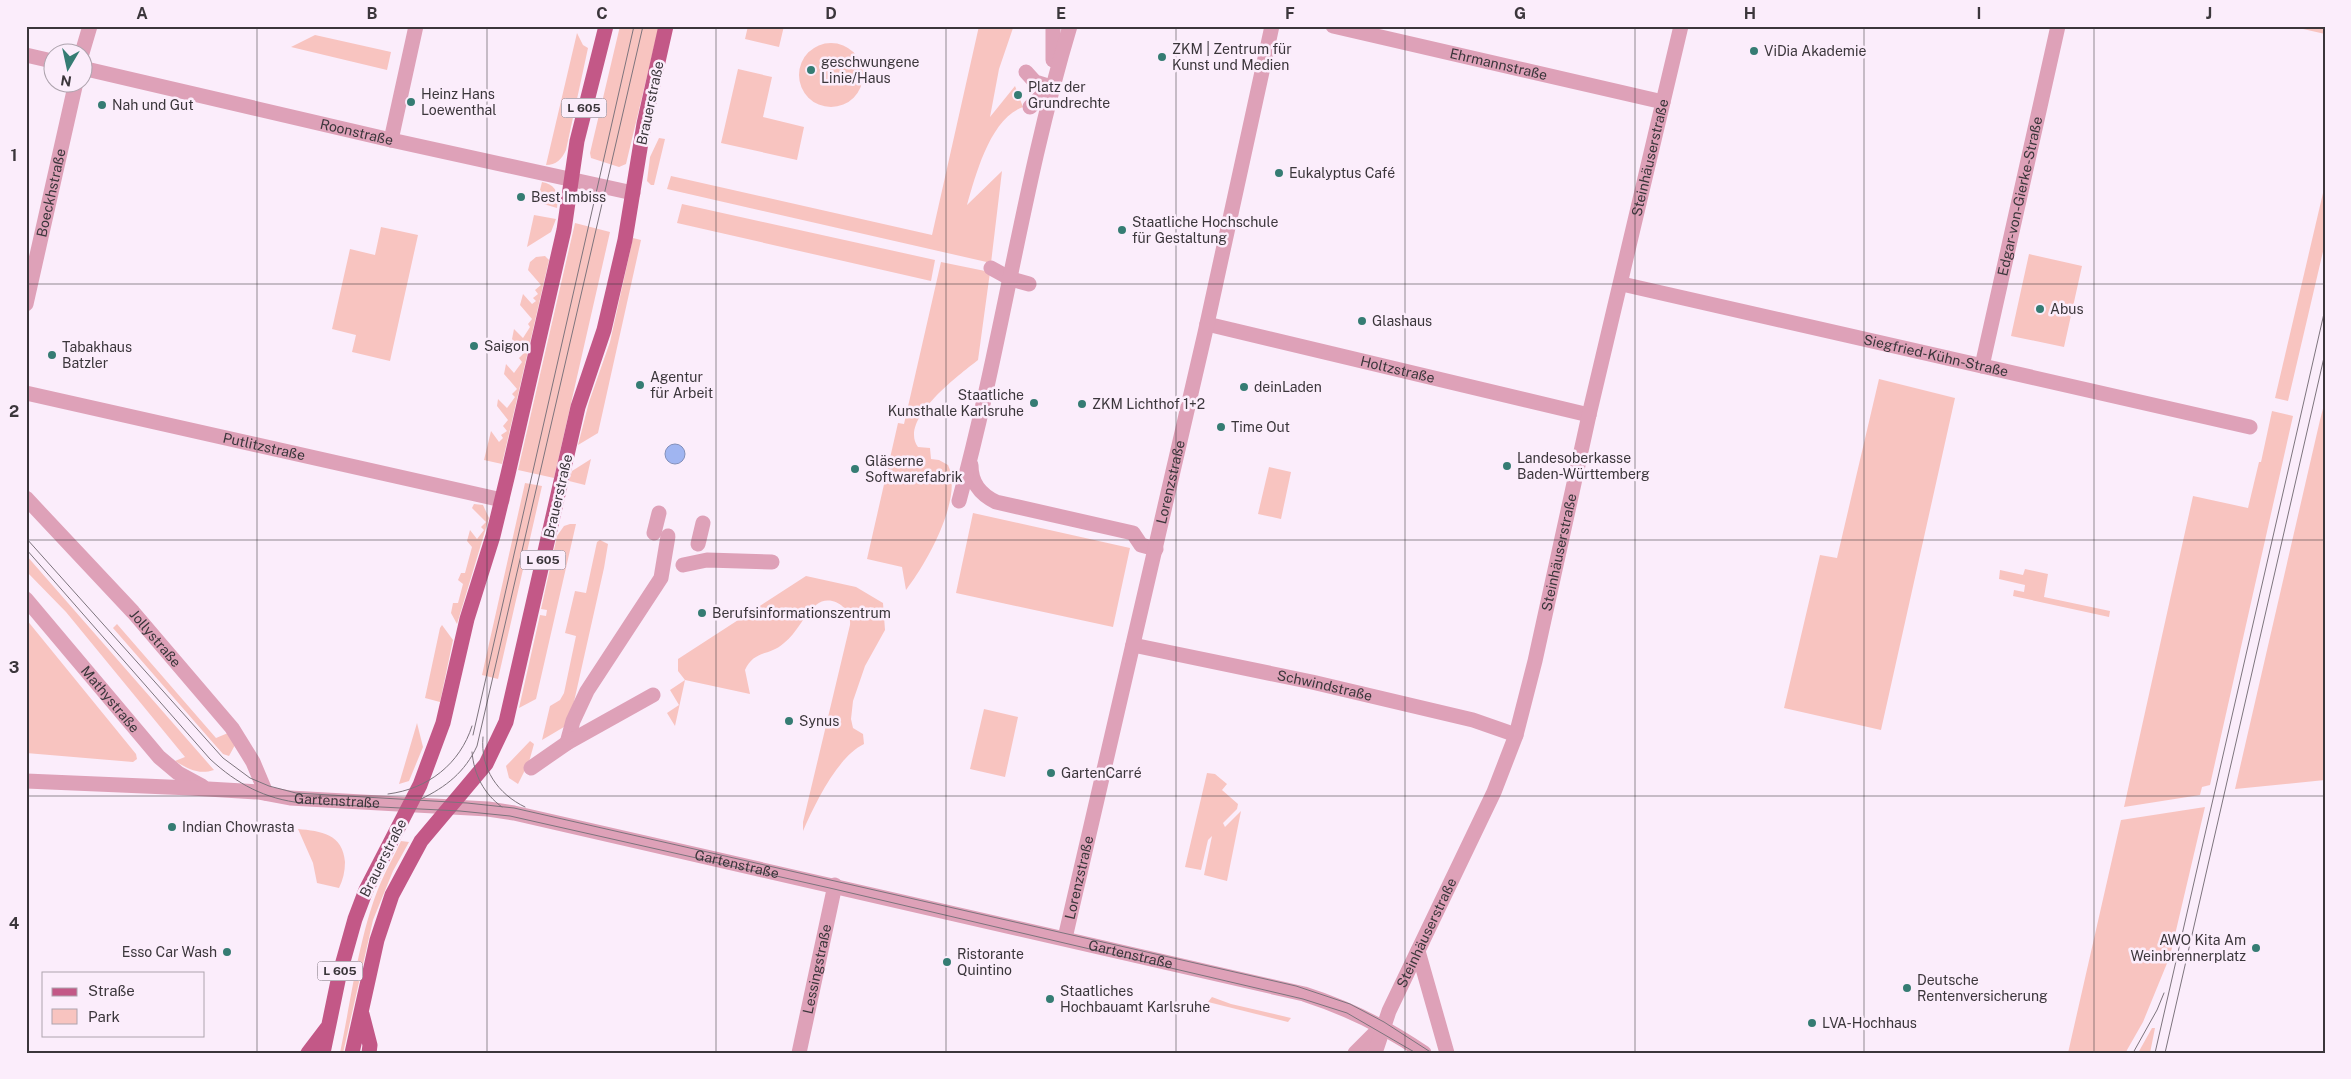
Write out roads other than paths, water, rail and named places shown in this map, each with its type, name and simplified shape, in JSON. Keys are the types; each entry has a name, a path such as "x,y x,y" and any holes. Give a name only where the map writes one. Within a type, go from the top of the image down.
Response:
{"main road":[{"name":"Brauerstraße","path":"323,1053 339,976 355,919 366,890 411,804 431,759 443,723 468,619 502,500 564,230 586,99 606,26"},
{"name":"Brauerstraße","path":"352,1053 377,940 392,895 413,852 448,807 486,764 506,722 578,407 604,330 625,240 644,124 666,26"},
{"path":"361,1010 370,1045 369,1053"},
{"path":"308,1053 329,1025"}],"street":[{"path":"85,42 90,26"},
{"path":"391,140 416,26"},
{"path":"1030,107 1052,86 1053,26"},
{"path":"959,501 972,453 1011,279 1052,86 1070,26"},
{"name":"Lorenzstraße","path":"1065,938 1156,549 1272,26"},
{"name":"Ehrmannstraße","path":"1334,26 1663,102"},
{"name":"Steinhäuserstraße","path":"1375,1053 1382,1026 1494,792 1516,735 1536,661 1590,415 1681,26"},
{"name":"Edgar-von-Gierke-Straße","path":"1982,366 2058,26"},
{"path":"26,55 42,59"},
{"name":"Roonstraße","path":"92,70 391,140 633,193"},
{"path":"1026,72 1035,82 1052,86"},
{"name":"Boeckhstraße","path":"26,304 74,92"},
{"path":"1015,256 990,268 1011,279 1029,284"},
{"name":"Siegfried-Kühn-Straße","path":"1622,284 2250,427"},
{"name":"Holtzstraße","path":"1207,324 1590,415"},
{"name":"Putlitzstraße","path":"26,393 502,500"},
{"path":"972,453 971,467 975,484 981,493 996,502 1133,533 1141,545 1156,549"},
{"name":"Jollystraße","path":"26,498 133,612 232,728 253,762 266,793"},
{"path":"566,743 573,721 588,691 661,578 659,513"},
{"path":"698,544 703,523"},
{"path":"683,565 707,560 772,562"},
{"name":"Mathystraße","path":"26,599 159,757 178,773 206,789"},
{"name":"Schwindstraße","path":"1133,645 1312,682 1487,724 1516,735"},
{"path":"531,768 566,743 653,695"},
{"name":"Gartenstraße","path":"26,781 206,789 266,793 290,798 411,804 514,813 1304,994 1349,1010 1382,1026 1424,1053"},
{"name":"Lessingstraße","path":"799,1053 835,886"},
{"path":"1418,950 1448,1053"},
{"name":"Steinhäuserstraße","path":"1355,1053 1382,1026"}],"water":[{"path":"675,444 682,447 685,454 682,461 675,464 668,461 665,454 668,447"}],"tram line":[{"path":"473,735 634,26"},
{"path":"421,799 454,778 467,764 477,746 643,26"},
{"path":"2155,1053 2325,309"},
{"path":"2165,1053 2325,353"},
{"path":"26,538 223,758 250,778 269,786 296,793 467,803 514,808 1296,986 1350,1004 1384,1022 1432,1053"},
{"path":"26,549 210,759 241,783 264,794 302,803 460,811 510,816 834,889 1303,999 1347,1013 1416,1053"},
{"path":"388,794 416,787 440,772 451,763 459,752 467,740 472,726"},
{"path":"483,737 484,760 493,779 499,788 515,802 525,807"},
{"path":"472,752 475,768 481,783 490,796 502,807"},
{"path":"2133,1053 2157,1010 2164,993"}],"place":[{"name":"ViDia Akademie","path":"1754,51"},
{"name":"ZKM | Zentrum für Kunst und Medien","path":"1162,57"},
{"name":"geschwungene Linie/Haus","path":"811,70"},
{"name":"Platz der Grundrechte","path":"1018,95"},
{"name":"Heinz Hans Loewenthal","path":"411,102"},
{"name":"Nah und Gut","path":"102,105"},
{"name":"Eukalyptus Café","path":"1279,173"},
{"name":"Best Imbiss","path":"521,197"},
{"name":"Staatliche Hochschule für Gestaltung","path":"1122,230"},
{"name":"Abus","path":"2040,309"},
{"name":"Glashaus","path":"1362,321"},
{"name":"Saigon","path":"474,346"},
{"name":"Tabakhaus Batzler","path":"52,355"},
{"name":"Agentur für Arbeit","path":"640,385"},
{"name":"deinLaden","path":"1244,387"},
{"name":"Staatliche Kunsthalle Karlsruhe","path":"1034,403"},
{"name":"ZKM Lichthof 1+2","path":"1082,404"},
{"name":"Time Out","path":"1221,427"},
{"name":"Landesoberkasse Baden-Württemberg","path":"1507,466"},
{"name":"Gläserne Softwarefabrik","path":"855,469"},
{"name":"Berufsinformationszentrum","path":"702,613"},
{"name":"Synus","path":"789,721"},
{"name":"GartenCarré","path":"1051,773"},
{"name":"Indian Chowrasta","path":"172,827"},
{"name":"AWO Kita Am Weinbrennerplatz","path":"2256,948"},
{"name":"Esso Car Wash","path":"227,952"},
{"name":"Ristorante Quintino","path":"947,962"},
{"name":"Deutsche Rentenversicherung","path":"1907,988"},
{"name":"Staatliches Hochbauamt Karlsruhe","path":"1050,999"},
{"name":"LVA-Hochhaus","path":"1812,1023"}]}
